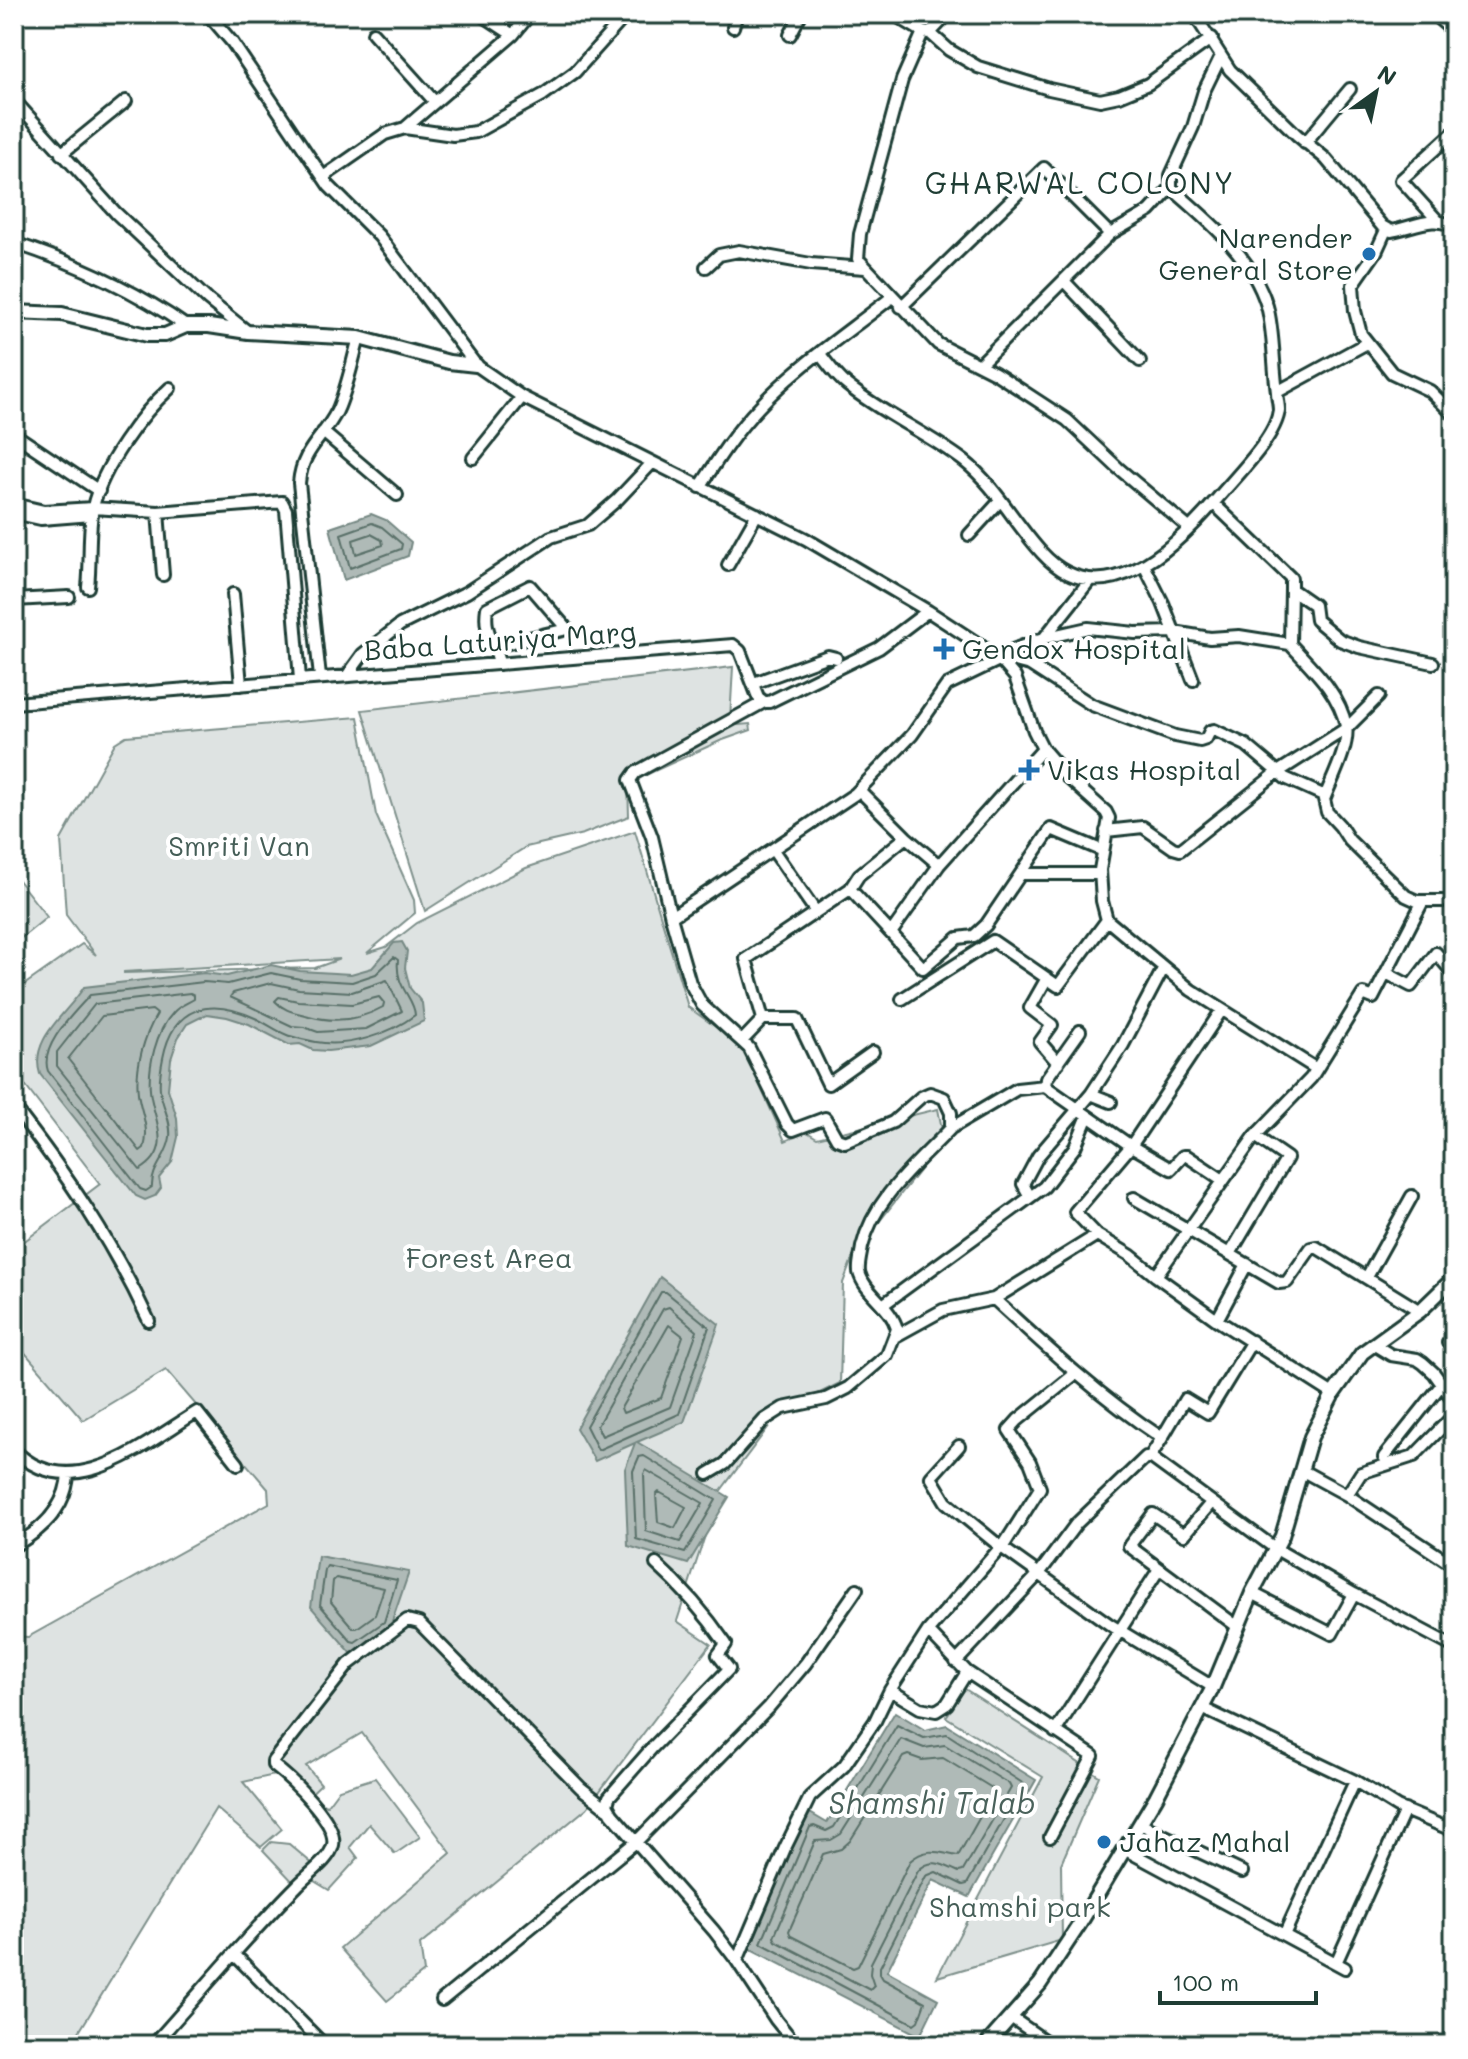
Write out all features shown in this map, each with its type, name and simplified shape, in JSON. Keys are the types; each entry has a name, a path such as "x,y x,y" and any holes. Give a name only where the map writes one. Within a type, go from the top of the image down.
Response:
{"street":[{"path":"208,14 232,42 335,193 379,236 476,365 522,397 806,539 928,611 999,658 1015,677 1043,749 1109,818 1101,850 1100,874 1107,920 1163,969 1221,1011 1315,1068"},
{"path":"481,14 513,35"},
{"path":"323,177 385,134 405,128 513,35 530,14"},
{"path":"405,128 453,135 476,132 543,95 575,72 627,14"},
{"path":"733,27 737,14"},
{"path":"790,35 801,14"},
{"path":"893,14 978,67 1049,89 1100,100 1148,84 1212,38"},
{"path":"948,14 926,32 902,80 860,234 858,259 938,344 995,373 1067,420 1189,528"},
{"path":"1194,14 1230,70 1305,143 1326,159 1386,230 1431,221 1454,228"},
{"path":"1433,14 1454,32"},
{"path":"373,33 435,102"},
{"path":"979,365 1110,234 1150,211 1171,188 1171,175 1221,56"},
{"path":"1305,143 1350,89"},
{"path":"14,100 91,188 169,265 248,332"},
{"path":"61,154 126,101"},
{"path":"1439,222 1401,180 1454,132"},
{"path":"901,307 1044,168 1110,234"},
{"path":"819,353 845,384 967,463 1044,555 1066,573 1090,580 1123,575 1144,565 1189,528 1213,503 1261,447 1279,409 1269,319 1261,292 1233,246 1171,188"},
{"path":"1386,230 1376,252 1353,285 1357,322 1367,343 1392,373 1430,391 1454,415"},
{"path":"14,243 115,283 186,326"},
{"path":"706,267 719,255 739,251 823,265 865,268"},
{"path":"1064,281 1140,361"},
{"path":"700,487 757,408 819,353 892,297"},
{"path":"14,312 62,314 147,335 165,335 186,326 209,326 248,332 359,338 449,362 476,365"},
{"path":"320,677 300,469 307,452 339,405 359,338"},
{"path":"1277,392 1367,343"},
{"path":"88,587 93,512 99,491 140,420 170,388"},
{"path":"473,458 522,397"},
{"path":"323,432 397,495"},
{"path":"14,434 99,491"},
{"path":"347,676 363,654 400,625 467,592 551,537 588,525 652,463"},
{"path":"969,535 1000,501"},
{"path":"14,504 44,511 158,512 282,502 286,510 300,679"},
{"path":"1213,503 1291,578 1290,644"},
{"path":"14,513 41,519 93,512"},
{"path":"158,512 163,575"},
{"path":"728,565 757,514"},
{"path":"1144,565 1193,680"},
{"path":"1044,638 1090,580"},
{"path":"496,646 567,629 530,586 487,608 484,626 496,646 499,664"},
{"path":"1291,589 1314,605 1316,620 1340,640 1433,663"},
{"path":"233,594 241,685"},
{"path":"14,600 69,597"},
{"path":"928,611 879,648 775,700 764,702 635,773 630,780 652,837 671,917 694,993 711,1014 743,1040 787,1124 793,1130 825,1118 837,1139 845,1142 893,1122 921,1097 930,1093 944,1098 951,1113 951,1128"},
{"path":"671,917 859,790 912,735 947,685 1044,638 1088,628 1135,633 1174,632 1200,638 1239,636 1290,644 1328,684 1347,728 1341,759 1325,797 1327,812 1349,840 1406,896 1412,900 1454,901"},
{"name":"Baba Laturiya Marg","path":"14,703 733,645 738,647 758,697 764,702"},
{"path":"754,683 828,656 836,658"},
{"path":"999,658 1030,665 1092,705 1175,736 1203,741 1214,730 1246,745 1278,772 1325,797"},
{"path":"1106,831 1143,827 1180,850 1278,772 1347,728 1379,696"},
{"path":"891,933 939,865 1043,749"},
{"path":"859,790 939,865"},
{"path":"850,889 923,968 958,938 974,936 986,925 1051,829 1101,850"},
{"path":"763,1019 746,959 850,889 859,875 906,837"},
{"path":"773,850 816,912"},
{"path":"1021,874 1100,874"},
{"path":"1156,1276 1255,1136 1311,1078 1363,994 1373,998 1423,901"},
{"path":"902,999 993,941 1058,986 1107,920"},
{"path":"1386,973 1411,986 1436,953 1454,974"},
{"path":"1030,1197 1023,1184 1038,1156 1091,1094 1123,1045 1163,969"},
{"path":"1047,978 1030,1008 1052,1025 1040,1042 1058,1063"},
{"path":"1221,1011 1131,1146 1075,1212 1097,1235 1130,1255 1217,1320 1333,1394"},
{"path":"743,1040 763,1019 797,1019 828,1084 873,1052"},
{"path":"1045,1086 1046,1079 1080,1031"},
{"path":"708,1474 725,1464 764,1420 783,1408 842,1393 887,1355 897,1329 895,1320 859,1272 863,1243 879,1203 951,1128 1017,1089 1045,1086 1087,1118 1171,1169 1183,1156 1187,1156 1223,1180"},
{"path":"1091,1094 1111,1102"},
{"path":"14,1107 92,1213 129,1277 149,1321"},
{"path":"884,1304 1044,1187 1075,1147 1087,1118"},
{"path":"1230,1254 1287,1158 1255,1136"},
{"path":"1367,1277 1412,1196"},
{"path":"1134,1198 1284,1284 1311,1248 1316,1247 1420,1311"},
{"path":"894,1337 943,1310 994,1299 1097,1235"},
{"path":"1217,1320 1247,1264"},
{"path":"986,2045 1040,1984 1079,1925 1140,1824 1202,1708 1252,1593 1276,1549 1311,1437 1333,1394 1354,1363 1373,1344 1420,1311 1454,1278"},
{"path":"994,1299 1075,1374 1121,1411 1162,1438"},
{"path":"956,1662 1038,1575 1076,1524 1142,1460 1150,1457 1185,1399 1208,1413 1252,1341"},
{"path":"1373,1344 1395,1356 1417,1359 1430,1369 1454,1401"},
{"path":"737,1961 804,1807 812,1795 844,1766 875,1721 890,1690 928,1631 1002,1548 1040,1488 1030,1462 1009,1430 1075,1374"},
{"path":"1384,1457 1442,1384"},
{"path":"14,1450 36,1466 84,1473 119,1460 197,1412 238,1464"},
{"path":"1347,1495 1361,1473 1414,1456 1454,1415"},
{"path":"959,1446 931,1477 946,1502 1038,1575 1120,1631 1213,1687"},
{"path":"1150,1457 1276,1549 1454,1647"},
{"path":"1301,1470 1347,1495 1450,1563 1454,1545"},
{"path":"14,1546 35,1532 62,1503 68,1473"},
{"path":"1211,1503 1184,1535 1156,1515 1151,1516 1129,1546 1238,1627"},
{"path":"608,1809 609,1797 729,1669 718,1655 726,1644 687,1592 656,1564"},
{"path":"1055,1732 1159,1569"},
{"path":"442,2000 637,1841 769,1707 806,1663 857,1589"},
{"path":"1252,1593 1332,1634 1354,1594"},
{"path":"153,2045 334,1845 332,1831 326,1822 291,1780 273,1765 275,1757 349,1664 407,1620 419,1623 581,1788 608,1809 737,1961 761,2000 796,2045"},
{"path":"928,1631 967,1672 1093,1756 1050,1837"},
{"path":"890,1690 920,1708 936,1711 947,1704 967,1672"},
{"path":"1202,1708 1355,1781 1405,1810 1454,1831"},
{"path":"1454,1722 1451,1729 1454,1731"},
{"path":"1284,1935 1355,1781"},
{"path":"1124,1849 1340,1966 1405,1810"},
{"path":"1140,1824 1242,1872"},
{"path":"234,1954 324,2045"},
{"path":"1012,2018 1051,2045"}],"green space":[{"path":"733,667 730,720 738,725 750,724 751,730 628,783 629,816 583,834 526,847 425,911 362,710"},
{"name":"Forest Area","path":"358,717 376,815 414,900 415,913 367,953 386,947 417,923 526,868 635,831 688,1007 742,1046 785,1141 807,1132 817,1138 938,1109 944,1139 854,1254 843,1283 840,1383 779,1413 719,1493 677,1621 711,1644 587,1808 420,1945 424,1972 387,2001 340,1948 451,1853 362,1733 306,1766 321,1784 303,1801 279,1774 243,1782 282,1829 261,1847 216,1808 71,2045 14,2045 14,1636 28,1637 269,1503 268,1489 166,1370 83,1420 14,1340 14,1249 100,1184 14,1071 14,992 82,944 96,955 66,915 61,840 115,743 126,736","holes":["340,959 315,968 124,973"]},
{"path":"14,875 47,917 14,944"},
{"name":"Shamshi park","path":"965,1689 1099,1776 1061,1864 1062,1940 937,1977 1043,1777 946,1717"},
{"path":"375,1778 420,1837 395,1854 369,1824 350,1847 358,1858 329,1890 314,1881 294,1883 263,1850 271,1842 289,1844 321,1871 339,1850 311,1813 312,1799 327,1805 339,1789"}],"water":[{"path":"371,514 386,520 411,542 408,556 344,580 330,528"},
{"path":"402,942 407,951 405,968 410,988 422,1003 424,1021 371,1046 313,1050 300,1044 289,1045 249,1024 207,1014 187,1024 171,1059 168,1089 177,1118 178,1137 172,1162 159,1178 161,1188 155,1196 145,1200 136,1196 40,1074 38,1061 45,1038 84,987 204,973 227,976 271,965 300,971 351,974 372,968 394,943"},
{"path":"660,1277 719,1324 684,1422 637,1442 729,1497 688,1564 628,1546 625,1469 635,1443 595,1461 576,1428"},
{"path":"318,1556 409,1572 390,1627 352,1654 311,1607"},
{"name":"Shamshi Talab","path":"895,1712 925,1730 947,1725 1036,1780 969,1897 933,1880 887,1971 938,1999 920,2036 749,1948 808,1812 827,1823"}],"place":[{"name":"Narender General Store","path":"1369,254"},
{"name":"Gendox Hospital","path":"944,649"},
{"name":"Vikas Hospital","path":"1029,770"},
{"name":"Jahaz Mahal","path":"1104,1842"}],"district":[{"name":"GHARWAL COLONY","path":"1080,184"}],"park label":[{"name":"Smriti Van","path":"239,846"}]}
